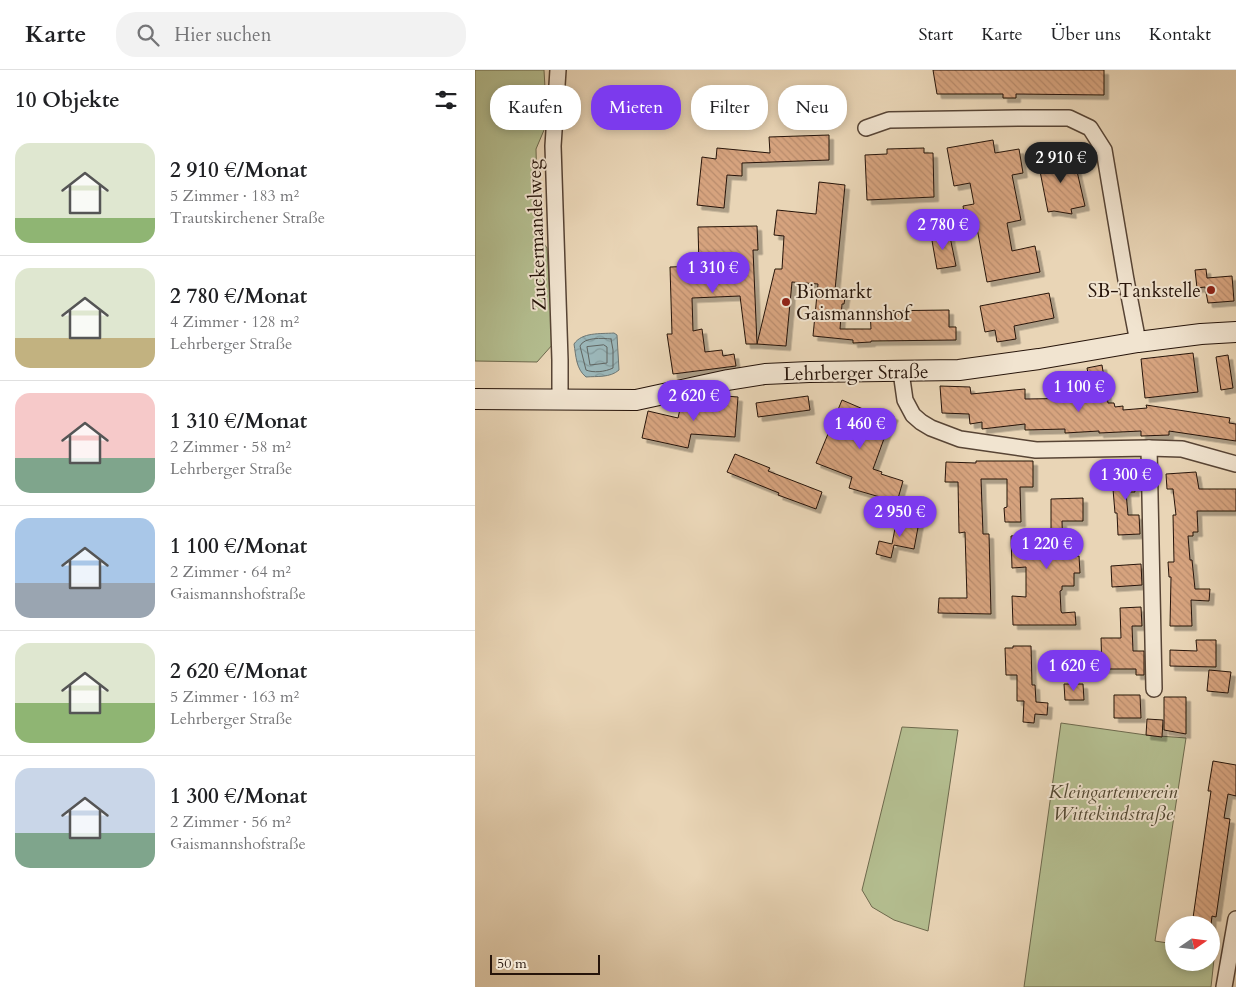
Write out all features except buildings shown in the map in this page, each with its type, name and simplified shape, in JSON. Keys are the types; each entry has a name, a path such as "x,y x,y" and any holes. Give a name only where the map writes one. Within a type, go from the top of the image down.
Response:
{"street":[{"name":"Zuckermandelweg","path":"558,70 553,146 560,400"},
{"path":"865,128 889,120 1021,118 1069,118 1090,128 1104,150 1138,342"},
{"name":"Lehrberger Straße","path":"475,398 643,399 728,380 782,373 836,371 901,372 976,368 1138,342 1201,334 1236,332"},
{"path":"901,372 905,400 913,415 931,428 960,439 1036,450 1182,449 1236,464"},
{"path":"1149,448 1154,689"},
{"path":"1225,987 1236,919"}],"green space":[{"path":"475,70 544,70 545,85 490,85 490,130 544,130 536,149 538,235 547,248 553,344 537,362 475,361"},
{"name":"Kleingartenverein Wittekindstraße","path":"1061,723 1146,735 1186,738 1155,941 1165,943 1165,971 1213,971 1211,987 1024,987"},
{"path":"902,727 958,730 928,931 894,920 872,907 862,890"}],"water":[{"path":"614,333 617,335 619,370 608,375 586,377 578,366 574,344 582,337"}],"place":[{"name":"SB-Tankstelle","path":"1211,290"},
{"name":"Biomarkt Gaismannshof","path":"786,302"}]}
